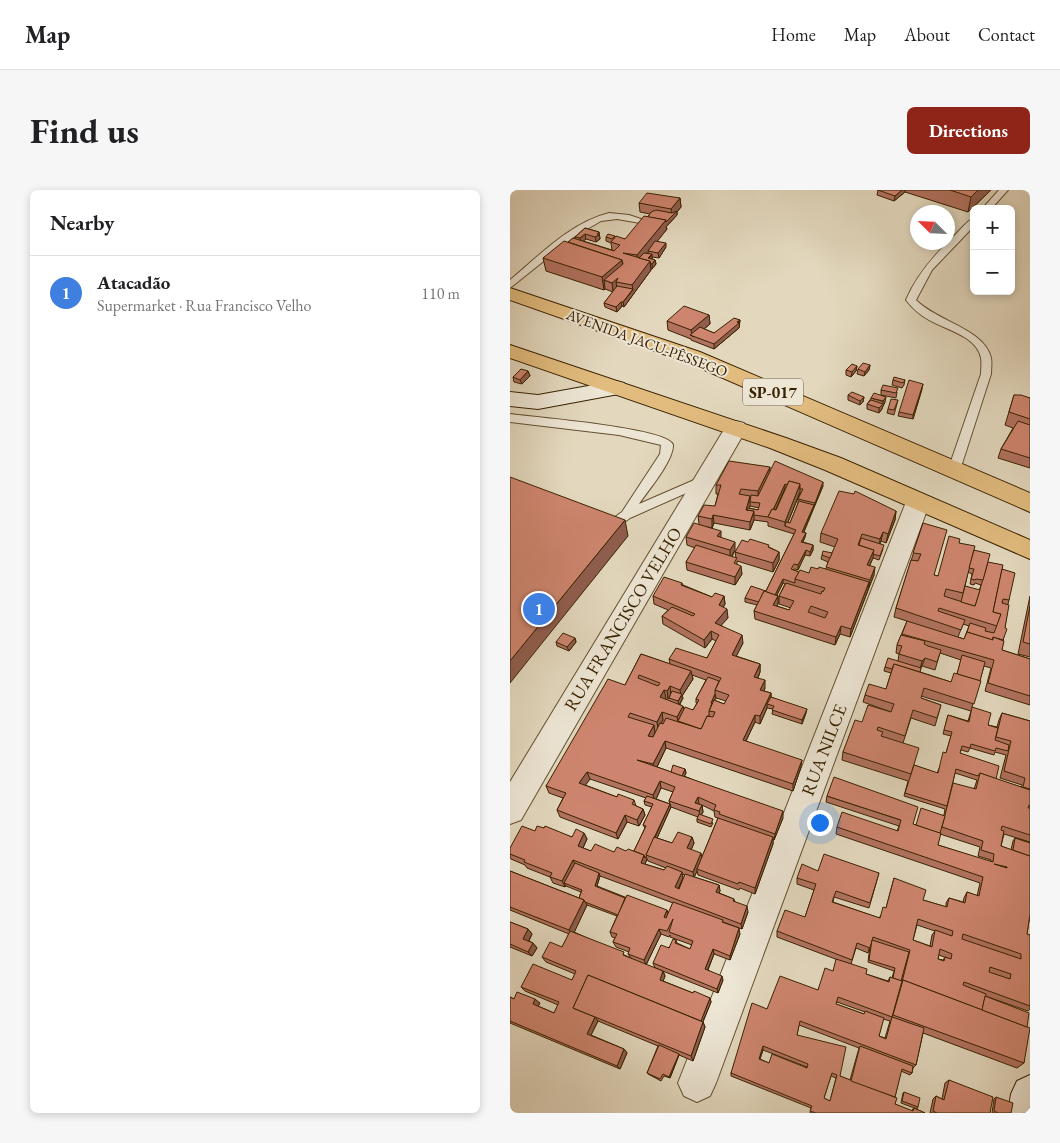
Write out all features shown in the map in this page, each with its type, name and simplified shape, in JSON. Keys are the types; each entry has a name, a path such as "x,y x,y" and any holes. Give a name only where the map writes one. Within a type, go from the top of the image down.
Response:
{"highway":[{"name":"AVENIDA JACU-PÊSSEGO","path":"510,294 693,357 1030,502"},
{"path":"510,304 624,332"},
{"name":"SP-017","path":"510,351 736,428 833,464 1030,550"}],"street":[{"path":"538,402 554,392 570,373"},
{"path":"510,399 538,402 616,388"},
{"name":"RUA FRANCISCO VELHO","path":"510,810 736,428"},
{"name":"RUA NILCE","path":"697,1083 918,502"},
{"path":"1027,1113 1030,1094"}],"lane":[{"path":"990,205 1004,190"},
{"path":"510,285 558,246 596,220 608,216 621,216 640,220"},
{"path":"954,470 986,374 988,362 984,349 974,340 915,306 912,300 914,291 928,271 970,225"},
{"path":"510,418 636,434 665,440 668,446 666,454 626,515"},
{"path":"597,518 617,522 626,515 706,480"}],"building":[{"path":"878,190 902,190 895,196"},
{"path":"950,190 978,190 971,197"},
{"path":"647,193 680,198 671,209 639,203"},
{"path":"656,210 672,213 677,211 666,222 666,220 648,217 651,212"},
{"path":"644,216 666,220 637,255 623,253 650,261 632,285 616,282 618,278 612,283 604,280 623,264 622,260 568,242 573,238 614,251 620,245 611,242 616,236 625,239"},
{"path":"585,228 599,232 597,234 599,235 595,237 585,234 580,238 575,237"},
{"path":"608,234 615,236 612,239 606,237"},
{"path":"564,241 622,260 602,277 543,258"},
{"path":"655,241 666,243 658,253 648,251"},
{"path":"644,253 652,254 648,258 655,260 652,264 650,261 639,258"},
{"path":"617,286 633,289 623,302 616,307 604,303"},
{"path":"684,306 709,315 691,330 667,321"},
{"path":"734,318 740,320 737,322 739,323 714,344 690,335 700,327 714,333"},
{"path":"863,363 870,365 865,372 858,369"},
{"path":"852,364 857,366 852,372 846,370"},
{"path":"521,369 528,371 520,380 513,377"},
{"path":"894,377 905,380 903,383 893,380"},
{"path":"909,380 923,384 913,415 899,412"},
{"path":"883,385 898,388 896,393 881,390"},
{"path":"852,392 864,397 860,401 848,395"},
{"path":"874,393 886,397 883,401 871,398"},
{"path":"1014,395 1030,398 1030,419 1009,412"},
{"path":"891,399 898,400 894,410 888,409"},
{"path":"871,400 883,404 879,408 867,404"},
{"path":"1018,421 1030,425 1030,458 1001,449"},
{"path":"729,461 770,467 758,491 741,489 739,494 750,496 746,510 754,511 750,522 713,515 712,519 698,516 704,505 715,506 721,485 716,485"},
{"path":"775,461 823,482 815,503 798,499 803,489 800,489 800,484 789,481 787,485 785,484 768,517 754,515 754,511 747,510 748,508 758,510 760,503 750,502 751,495 758,496"},
{"path":"510,477 625,520 510,661"},
{"path":"789,481 800,484 785,522 768,517 772,509 776,510"},
{"path":"839,491 854,494 855,491 896,511 888,534 883,532 880,539 862,534 858,545 874,550 867,565 875,567 870,580 826,567 838,539 821,533"},
{"path":"799,501 814,505 802,532 806,533 801,542 813,545 810,552 806,550 798,565 794,564 791,569 799,572 795,583 783,579 775,595 764,591 759,602 745,598 751,586 766,591 796,530 785,526 786,522 790,523"},
{"path":"694,523 721,531 717,536 735,542 730,550 686,537"},
{"path":"923,523 947,530 934,575 938,576 949,536 960,539 959,543 975,546 963,593 946,589 944,596 975,606 988,562 1003,565 993,612 1001,614 997,626 939,608 938,611 965,620 961,630 896,608 911,560 918,561 921,554 913,553"},
{"path":"861,538 884,545 880,556 873,554 874,550 859,545"},
{"path":"750,539 769,545 768,547 779,552 773,563 735,552 742,540 748,542"},
{"path":"696,545 737,558 734,563 741,566 735,577 686,562"},
{"path":"974,550 990,554 983,580 971,579 974,569 969,568"},
{"path":"823,551 832,553 830,558 822,555"},
{"path":"811,567 818,569 819,567 869,582 851,629 841,626 836,637 754,611 764,591 778,596 773,605 789,610 794,601 779,596 786,583 821,594 825,588 795,579 800,570 809,573","holes":["811,606 828,612 825,618 808,612"]},
{"path":"1002,569 1015,573 1009,600 1003,599 1002,603 1009,605 1005,628 1007,629 1003,640 993,637 992,640 967,632 970,623 986,628 985,631 994,633 1001,614 993,612"},
{"path":"664,577 712,597 715,593 724,596 719,605 727,609 715,623 742,635 732,655 760,664 754,677 765,680 760,690 771,693 760,716 755,715 743,740 802,760 793,784 665,741 653,764 637,760 783,811 775,834 719,814 720,812 714,810 716,805 698,797 695,803 702,805 699,811 669,801 675,787 660,781 653,795 587,772 579,783 617,797 618,794 634,800 632,804 643,809 637,820 625,815 616,833 557,810 566,793 546,786 608,679 625,685 641,654 691,671 680,690 670,686 667,691 664,690 660,697 683,706 677,717 662,712 657,722 630,713 628,717 654,725 648,736 653,737 660,723 663,724 666,718 701,729 707,716 713,717 715,712 709,711 714,700 724,704 729,695 715,690 721,678 669,659 676,648 707,658 719,635 711,631 704,640 662,616 672,607 693,616 695,614 653,596","holes":["639,675 660,683 658,686 638,678"]},
{"path":"965,586 980,590 975,606 961,602"},
{"path":"1030,606 1030,644 1023,642"},
{"path":"907,621 964,639 967,632 993,640 993,637 1004,641 1002,650 1030,659 1030,696 988,683 994,660 902,634"},
{"path":"563,633 575,638 567,647 556,642"},
{"path":"901,635 925,641 924,644 941,650 937,662 925,658 922,661 899,654 902,646 897,645"},
{"path":"962,655 985,662 980,681 957,674"},
{"path":"888,658 921,668 920,672 894,664 892,669 885,667"},
{"path":"894,664 951,682 954,673 981,681 974,704 924,688 921,698 941,705 937,718 913,710 905,736 878,727 877,730 883,732 881,736 919,748 911,774 843,752 855,720 862,722 868,705 891,712 894,704 865,695 869,684 886,689"},
{"path":"708,677 719,681 711,703 709,716 707,716 701,729 678,721 685,707 693,710 699,700 696,699"},
{"path":"672,691 682,694 678,701 669,698"},
{"path":"771,697 807,709 802,720 772,710 774,706 767,704"},
{"path":"972,707 991,713 988,725 998,728 995,740 1009,745 1008,751 996,748 995,751 971,744 970,748 962,746 960,753 999,766 996,779 980,773 978,776 956,769 947,806 905,793 914,765 938,773 943,752 946,753 952,732 944,730 948,715 969,722"},
{"path":"1002,713 1030,721 1030,789 1023,787 1025,778 1004,771 1011,741 996,737"},
{"path":"673,765 685,769 682,776 671,772"},
{"path":"980,773 1030,790 1030,806 1028,808 1030,808 1030,835 1002,826 1001,830 1004,831 1001,846 1030,856 1030,914 1027,934 1030,935 1030,1006 964,982 963,985 986,994 982,1010 903,980 902,982 910,950 873,937 870,948 857,943 852,960 777,931 785,910 805,917 816,884 797,878 802,864 818,871 824,854 879,873 870,903 836,891 832,902 880,918 883,907 886,908 894,878 926,890 923,900 947,907 949,898 965,903 967,892 979,896 983,877 837,827 842,812 898,831 901,820 827,796 834,777 918,807 913,824 941,833 938,845 993,862 994,854 981,850 983,841 942,827 953,783 976,789","holes":["918,919 953,931 952,936 935,930 932,947 913,940","963,934 1021,954 1021,959 962,939","940,949 952,954 951,959 945,957 944,961 938,959","990,967 1011,974 1010,979 989,972"]},
{"path":"647,796 670,804 645,858 644,855 634,851 646,826 643,825 653,804 644,801"},
{"path":"921,808 945,816 940,833 916,825"},
{"path":"699,814 713,819 711,824 697,819"},
{"path":"718,818 773,837 755,888 697,869"},
{"path":"522,826 535,831 537,826 544,828 545,826 572,837 576,829 584,833 578,846 591,851 595,844 614,852 617,847 644,855 641,863 664,870 667,866 682,872 675,887 679,889 685,874 719,885 716,892 747,906 741,924 573,860 562,881 550,877 552,873 524,862 525,860 510,854 510,848"},
{"path":"678,832 692,837 687,848 701,853 693,872 646,855 654,837 672,843"},
{"path":"1015,838 1030,843 1030,856 1013,850"},
{"path":"575,863 599,873 595,886 625,898 618,915 585,902 579,898 582,890 564,883"},
{"path":"510,871 584,900 569,930 510,907"},
{"path":"627,895 667,910 664,917 666,918 673,902 723,920 722,922 739,928 730,956 713,949 705,969 722,976 717,989 653,963 661,945 669,948 673,939 676,940 675,943 690,949 693,941 669,932 673,919 667,931 659,929 644,960 628,954 630,948 613,942 617,934 610,932"},
{"path":"510,922 528,929 523,939 533,943 528,952 510,944"},
{"path":"570,931 624,952 623,955 663,971 660,980 710,998 701,1021 588,975 573,1008 595,1017 587,1034 624,1049 617,1066 510,1021 510,997 514,999 517,992 535,999 533,1004 554,1013 559,1002 521,987 533,964 572,980 576,971 542,957 550,942 562,947"},
{"path":"872,940 909,952 901,981 893,978 895,968 869,960"},
{"path":"836,959 867,969 866,974 889,982 890,977 902,981 892,1017 924,1028 916,1065 800,1021 797,1035 846,1047 840,1076 897,1098 895,1104 913,1111 914,1108 925,1113 816,1113 810,1111 812,1106 731,1073 752,1003 767,1009 780,976 818,990 825,968 833,971","holes":["838,997 892,1017 886,1039 879,1036 884,1018 865,1011 864,1014 836,1004","763,1046 808,1064 807,1068 772,1054 769,1063 759,1059","832,1073 837,1075 830,1101 824,1098"]},
{"path":"588,975 703,1022 691,1056 573,1008"},
{"path":"903,980 1030,1028 1024,1063 893,1015"},
{"path":"985,996 1029,1013 1027,1027 982,1010"},
{"path":"659,1045 679,1054 669,1077 663,1074 660,1079 647,1073"},
{"path":"860,1046 913,1066 912,1073 902,1069 895,1097 851,1081"},
{"path":"949,1080 993,1097 990,1113 937,1113 933,1111 936,1096 944,1100"},
{"path":"904,1092 920,1098 918,1107 902,1101"},
{"path":"996,1097 1013,1103 1011,1113 998,1113 994,1111"}],"place":[{"name":"Atacadão","path":"539,609"}]}
